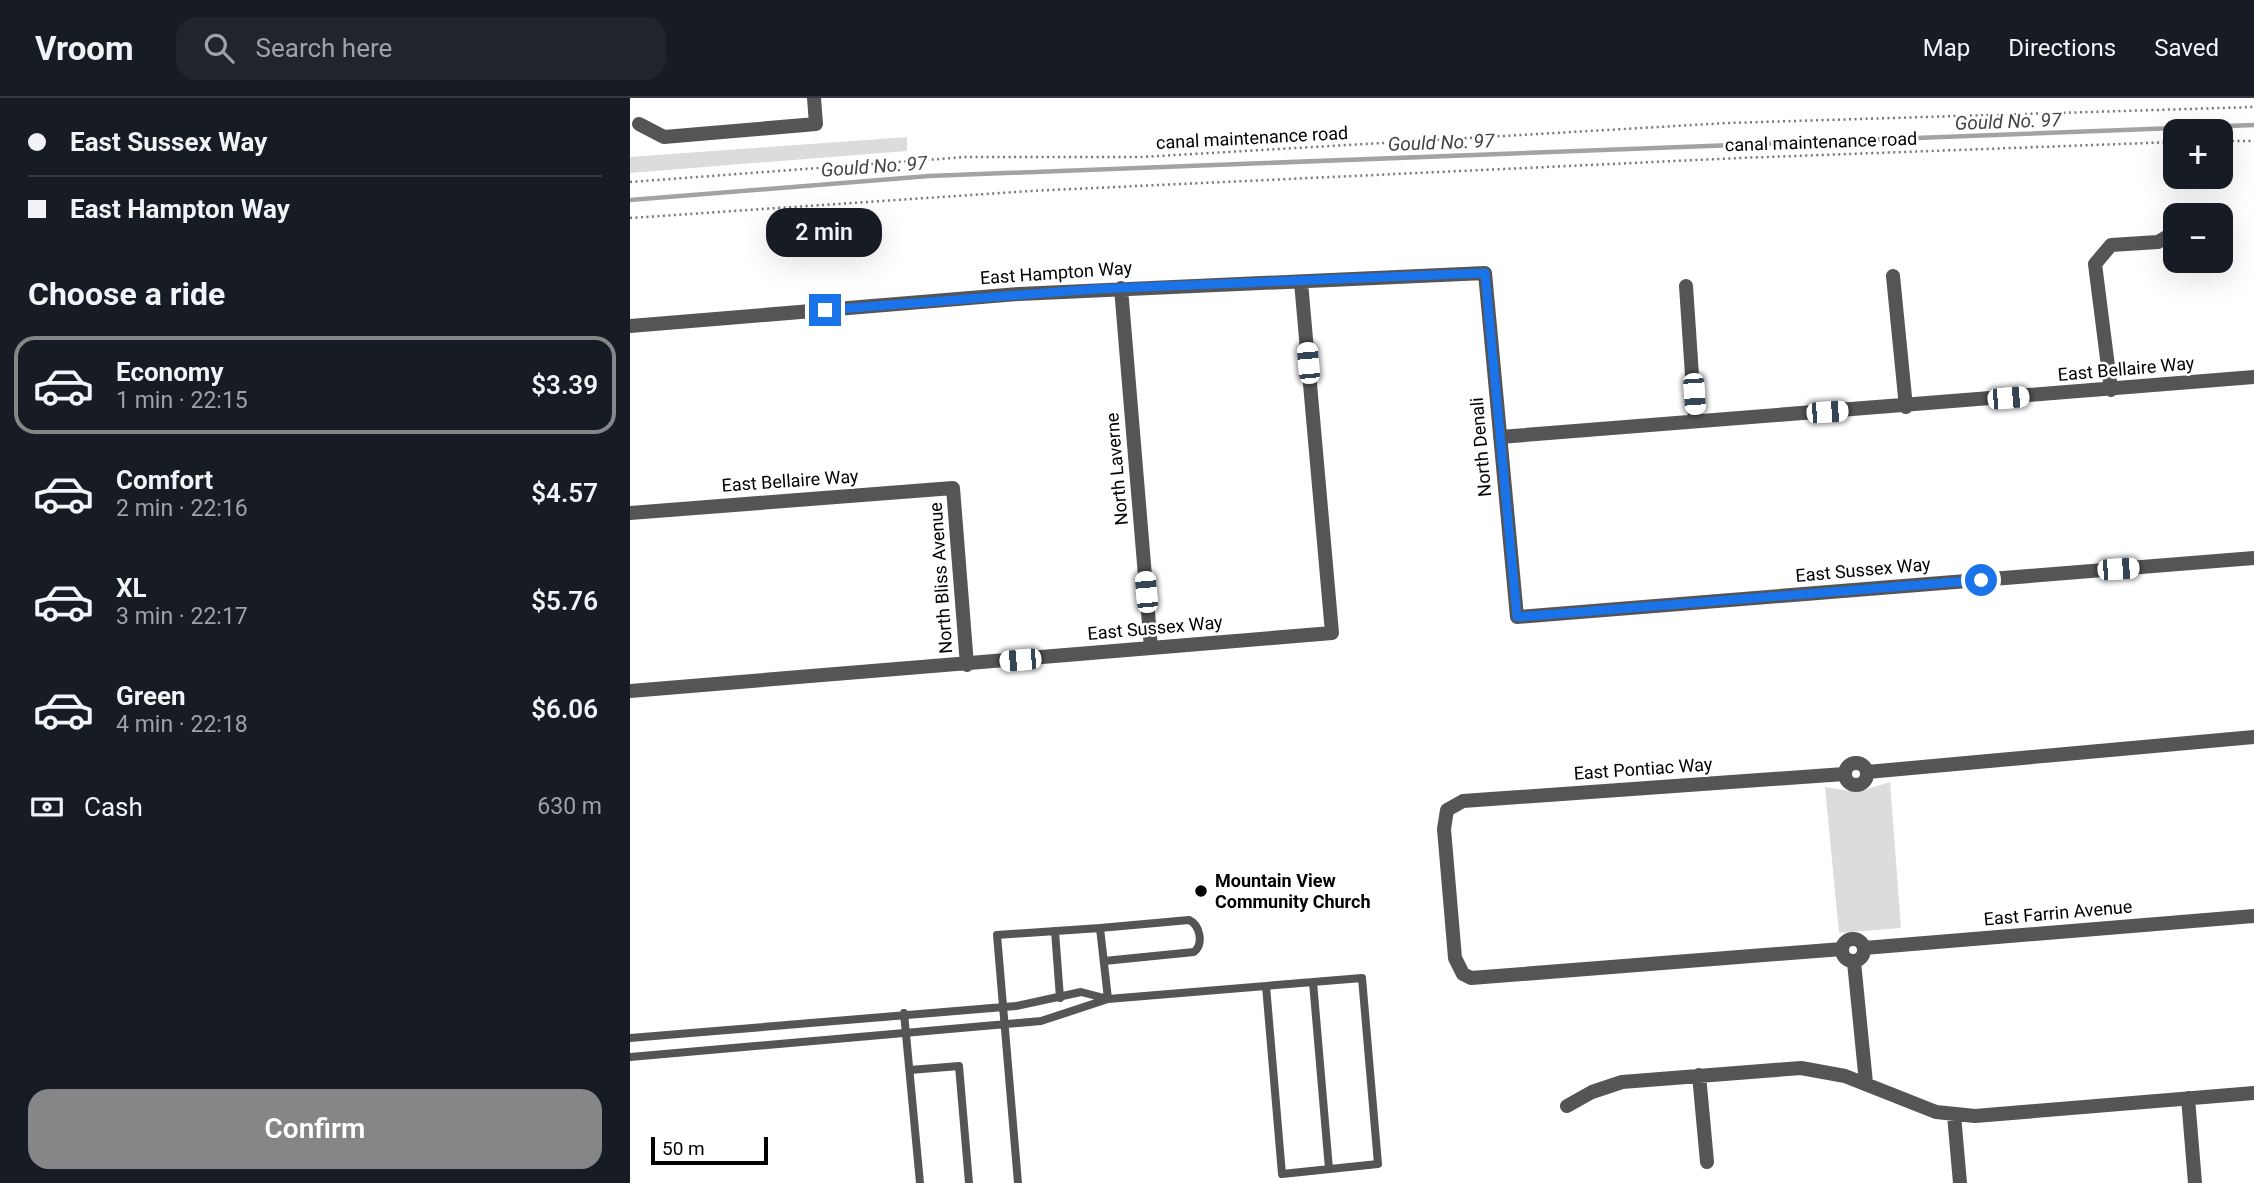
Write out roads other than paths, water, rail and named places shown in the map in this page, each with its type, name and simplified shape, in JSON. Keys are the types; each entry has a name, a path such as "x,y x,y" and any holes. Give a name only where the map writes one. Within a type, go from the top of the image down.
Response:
{"street":[{"path":"639,124 664,136 816,124 814,98"},
{"path":"2111,390 2095,264 2111,245 2158,242 2163,239"},
{"name":"East Hampton Way","path":"630,326 1121,288 1485,273"},
{"name":"North Denali","path":"1485,273 1517,617"},
{"path":"1893,276 1906,407"},
{"name":"East Sussex Way","path":"630,691 1332,633 1301,282"},
{"path":"1686,286 1695,421"},
{"name":"North Laverne","path":"1121,288 1151,648"},
{"name":"East Bellaire Way","path":"1500,437 1906,407 2254,377"},
{"name":"East Bellaire Way","path":"630,513 953,488"},
{"name":"North Bliss Avenue","path":"953,488 967,665"},
{"name":"East Sussex Way","path":"1517,617 2254,558"},
{"name":"East Pontiac Way","path":"1842,949 1482,979 1463,974 1455,958 1444,829 1447,810 1463,802 1844,774 1849,783 1856,785 1866,779 1867,772 2254,737"},
{"name":"East Farrin Avenue","path":"1864,948 2254,916"},
{"path":"1852,939 1859,940 1864,948 1863,956 1854,962 1844,958 1842,949 1846,942 1852,939"},
{"path":"1854,962 1866,1083"},
{"path":"1567,1106 1622,1082 1801,1068 1826,1071 1866,1083 1915,1105 1954,1115 1975,1116 2254,1093"},
{"path":"1699,1075 1707,1162"},
{"path":"2188,1098 2195,1183"},
{"path":"1954,1115 1960,1183"}],"lane":[{"path":"1018,1183 997,935 1189,920 1198,928 1198,948 1194,952 1104,961"},
{"path":"1100,928 1108,999"},
{"path":"1055,931 1060,998"},
{"path":"630,1057 1041,1021 1108,999 1362,978 1378,1164 1282,1174 1266,986"},
{"path":"1313,982 1329,1169"},
{"path":"630,1038 1002,1006 1060,998 1081,992 1108,999"},
{"path":"904,1013 919,1183"},
{"path":"742,1028 745,1047"},
{"path":"910,1070 960,1066 969,1183"}],"waterway":[{"name":"Gould No. 97","path":"630,200 929,176 2254,125"}],"place":[{"name":"Mountain View Community Church","path":"1201,891"}]}
